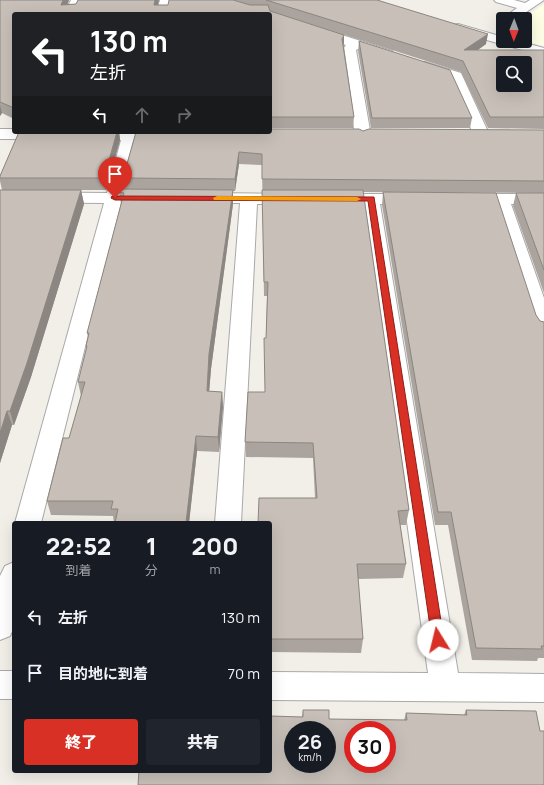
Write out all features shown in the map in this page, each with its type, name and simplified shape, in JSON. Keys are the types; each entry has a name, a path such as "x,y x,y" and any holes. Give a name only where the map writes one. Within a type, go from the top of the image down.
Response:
{"street":[{"path":"71,12 77,0"},
{"path":"163,12 166,0"},
{"path":"500,0 527,7"},
{"path":"519,12 538,0"},
{"path":"272,17 399,58"},
{"path":"446,25 496,39"},
{"path":"483,35 496,27"},
{"path":"356,44 350,49 363,136"},
{"path":"529,48 544,52"},
{"path":"413,62 456,76 482,136"},
{"path":"76,134 177,135"},
{"path":"29,521 131,134"},
{"path":"348,136 379,136"},
{"path":"466,136 498,136"},
{"path":"0,197 544,199"},
{"path":"228,521 249,198"},
{"path":"371,199 445,687"},
{"path":"501,199 544,326"},
{"path":"0,627 12,582"},
{"path":"0,686 12,686"},
{"path":"272,686 544,688"}],"shaded area":[{"path":"544,4 544,46 532,43 532,12"}],"building":[{"path":"0,0 63,0 61,5 76,4 78,0 155,0 154,5 168,5 169,0 233,0 250,5 268,5 270,11 344,35 342,39 354,117 272,117 272,12 12,12 12,107 0,102"},
{"path":"266,0 377,0 488,34 464,50 544,50 544,117 490,117 463,61"},
{"path":"359,41 450,70 472,118 372,118"},
{"path":"272,129 359,129 363,131 369,129 544,130 544,181 262,179 262,154 239,152 235,179 123,178 135,134 272,134"},
{"path":"18,134 116,134 104,178 0,178"},
{"path":"120,189 233,190 209,354 207,391 222,392 218,437 196,436 186,521 115,521 118,509 111,509 113,501 47,501 63,438 69,438 85,382 78,382 87,346 89,333 87,333 124,193 119,192"},
{"path":"0,190 81,190 27,363 10,411 7,411 0,433"},
{"path":"262,190 363,190 409,510 398,511 406,564 357,564 363,639 272,639 272,521 258,521 259,498 317,498 313,443 245,442 248,392 265,392 264,338 266,338 268,282 264,282"},
{"path":"383,192 496,193 536,315 540,321 544,322 544,646 541,646 542,649 476,648 451,512 438,512"},
{"path":"516,193 544,193 544,270"},
{"path":"303,710 329,710 329,719 407,720 406,713 467,715 466,710 536,711 540,731 544,731 544,785 138,785 139,773 272,773 272,716 303,717"}],"slow traffic":[{"path":"217,198 357,199"}],"route":[{"path":"115,198 371,199 438,640"}]}
